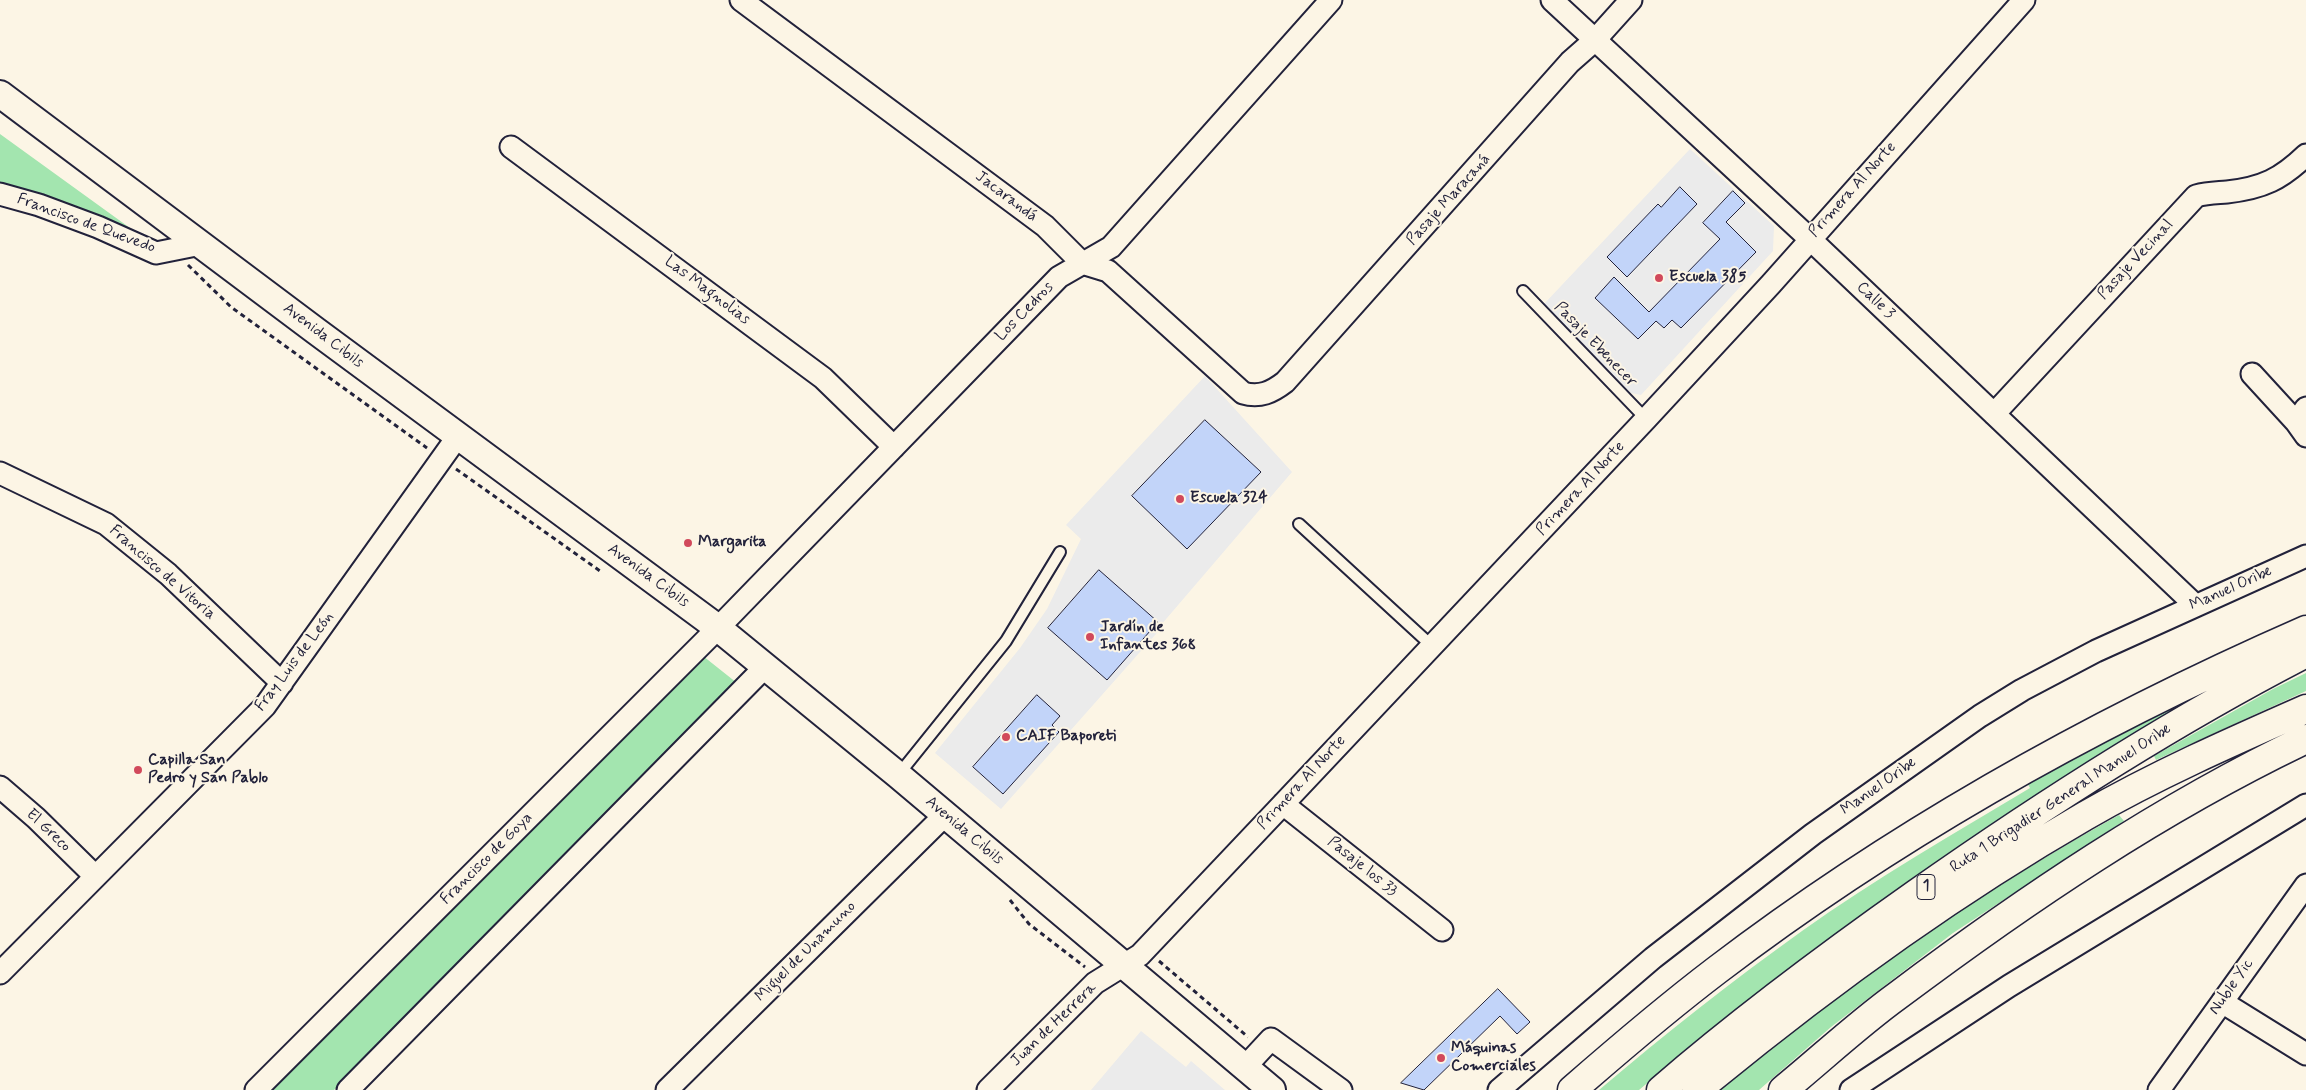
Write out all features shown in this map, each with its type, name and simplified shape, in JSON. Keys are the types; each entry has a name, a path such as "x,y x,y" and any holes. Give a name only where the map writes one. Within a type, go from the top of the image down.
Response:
{"highway":[{"path":"1572,1090 1639,1032 1717,970 1818,897 1905,841 1997,784 2111,721 2306,630"},
{"name":"Ruta 1 Brigadier General Manuel Oribe","path":"1661,1090 1798,980 1985,846 2150,739 2306,653"},
{"name":"Ruta 1 Brigadier General Manuel Oribe","path":"1697,1090 1813,997 1999,868 2086,816 2156,778 2306,709"},
{"path":"1783,1090 1895,997 2079,869 2214,787 2306,739"}],"street":[{"name":"Jacarandá","path":"741,0 1045,226 1082,263 1108,271 1243,393 1252,396 1262,394"},
{"name":"Los Cedros","path":"718,628 1059,277 1111,247 1331,0"},
{"name":"Calle 3","path":"1552,0 1810,239 2195,605"},
{"name":"Pasaje Maracaná","path":"1262,394 1275,390 1285,382 1570,62 1595,40 1631,0"},
{"name":"Primera Al Norte","path":"1126,959 1283,804 1646,419 2024,0"},
{"name":"Avenida Cibils","path":"0,94 718,628 944,815 1254,1058 1272,1090"},
{"name":"Las Magnolias","path":"511,146 823,378 894,446"},
{"name":"Pasaje Vecinal","path":"1994,414 2196,196 2210,192 2227,192 2262,185 2286,174 2306,154"},
{"name":"Francisco de Quevedo","path":"0,194 40,205 98,227 156,253 201,244"},
{"path":"2252,374 2303,422"},
{"name":"Fray Luis de León","path":"0,973 265,706 458,436"},
{"name":"Francisco de Vitoria","path":"0,473 106,524 168,574 282,683"},
{"name":"Manuel Oribe","path":"1499,1090 1653,958 1805,840 1980,716 2022,690 2096,651 2306,556"},
{"name":"Francisco de Goya","path":"256,1090 718,628"},
{"path":"348,1090 766,666"},
{"name":"El Greco","path":"0,787 36,818 95,876"},
{"name":"Pasaje los 33","path":"1283,804 1442,930"},
{"path":"1850,1090 2009,986 2306,805"},
{"name":"Miguel de Unamuno","path":"667,1090 944,815"},
{"name":"Nuble Yic","path":"2159,1090 2306,885"},
{"name":"Juan de Herrera","path":"988,1090 1095,983 1126,959"},
{"path":"2222,1002 2306,1054"},
{"path":"1254,1058 1271,1040 1341,1090"}],"lane":[{"name":"Pasaje Ebenecer","path":"1522,291 1646,419"},
{"path":"1299,524 1432,646"},
{"path":"898,775 1006,641 1060,552"}],"path":[{"path":"174,250 232,307 604,574"},
{"path":"1006,897 1029,924 1090,971 1126,959 1160,962 1254,1058"}],"shaded area":[{"name":"Escuela 385","path":"1690,149 1774,226 1773,251 1641,395 1631,393 1544,304"},
{"path":"1205,376 1292,472 1161,625 1163,626 1001,809 935,753 1020,648 1047,609 1081,539 1066,525"},
{"path":"1141,1031 1186,1067 1191,1061 1225,1090 1091,1090"}],"green space":[{"path":"0,134 148,241 0,184"},
{"path":"703,656 737,683 334,1090 258,1090"},
{"path":"2306,673 2306,691 2156,760 2154,756 2273,689"},
{"path":"2231,678 2121,742 1943,859 1818,946 1725,1018 1639,1090 1599,1090 1699,1008 1776,950 1886,875 2030,788 2026,781 2168,704"},
{"path":"2119,815 2124,821 1953,933 1831,1027 1759,1090 1720,1090 1833,1001 1952,916 2035,864"}],"building":[{"path":"1680,187 1697,204 1627,277 1607,257 1658,204 1661,207"},
{"path":"1733,191 1745,203 1726,222 1756,252 1681,328 1672,320 1664,328 1656,321 1638,339 1595,298 1614,277 1649,312 1720,239 1703,223"},
{"path":"1205,420 1261,472 1187,549 1132,496"},
{"path":"1099,570 1158,622 1107,680 1048,628"},
{"path":"1037,695 1060,716 1052,725 1059,732 1003,794 973,767"},
{"name":"Máquinas Comerciales","path":"1498,989 1530,1022 1517,1034 1500,1016 1424,1090 1401,1083"}],"place":[{"name":"Escuela 385","path":"1659,278"},
{"name":"Escuela 324","path":"1180,499"},
{"name":"Margarita","path":"688,543"},
{"name":"Jardín de Infantes 368","path":"1090,637"},
{"name":"CAIF Baporeti","path":"1006,737"},
{"name":"Capilla San Pedro y San Pablo","path":"138,770"},
{"name":"Máquinas Comerciales","path":"1441,1058"}]}
